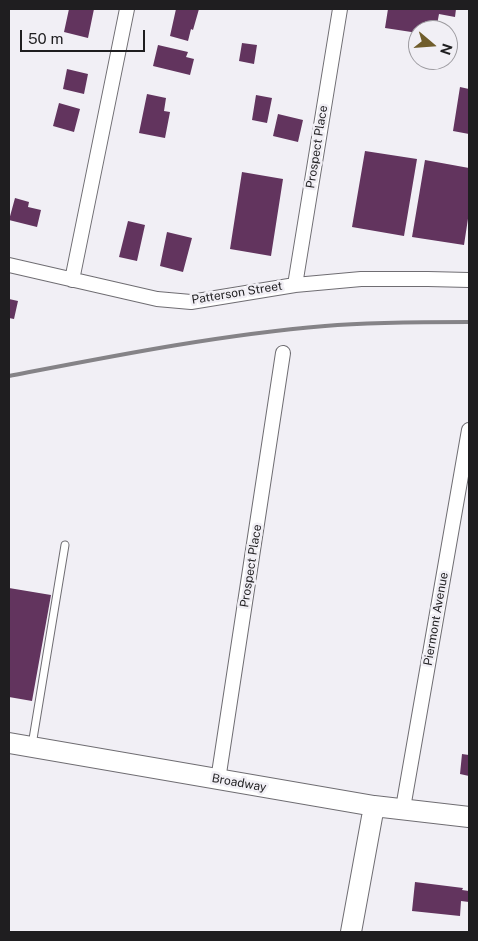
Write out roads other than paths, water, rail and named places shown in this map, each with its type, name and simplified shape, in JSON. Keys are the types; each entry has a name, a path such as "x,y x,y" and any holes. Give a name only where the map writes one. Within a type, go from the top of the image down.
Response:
{"street":[{"path":"72,280 127,9"},
{"name":"Prospect Place","path":"295,284 340,9"},
{"name":"Patterson Street","path":"9,265 157,299 191,302 295,284 361,279 469,280"},
{"name":"Prospect Place","path":"218,780 283,353"},
{"name":"Piermont Avenue","path":"403,808 469,430"},
{"name":"Broadway","path":"9,744 374,806 469,817"},
{"path":"351,932 374,806"}],"lane":[{"path":"32,748 65,545"}],"railway":[{"path":"9,376 166,347 285,330 361,324 469,322"}]}
